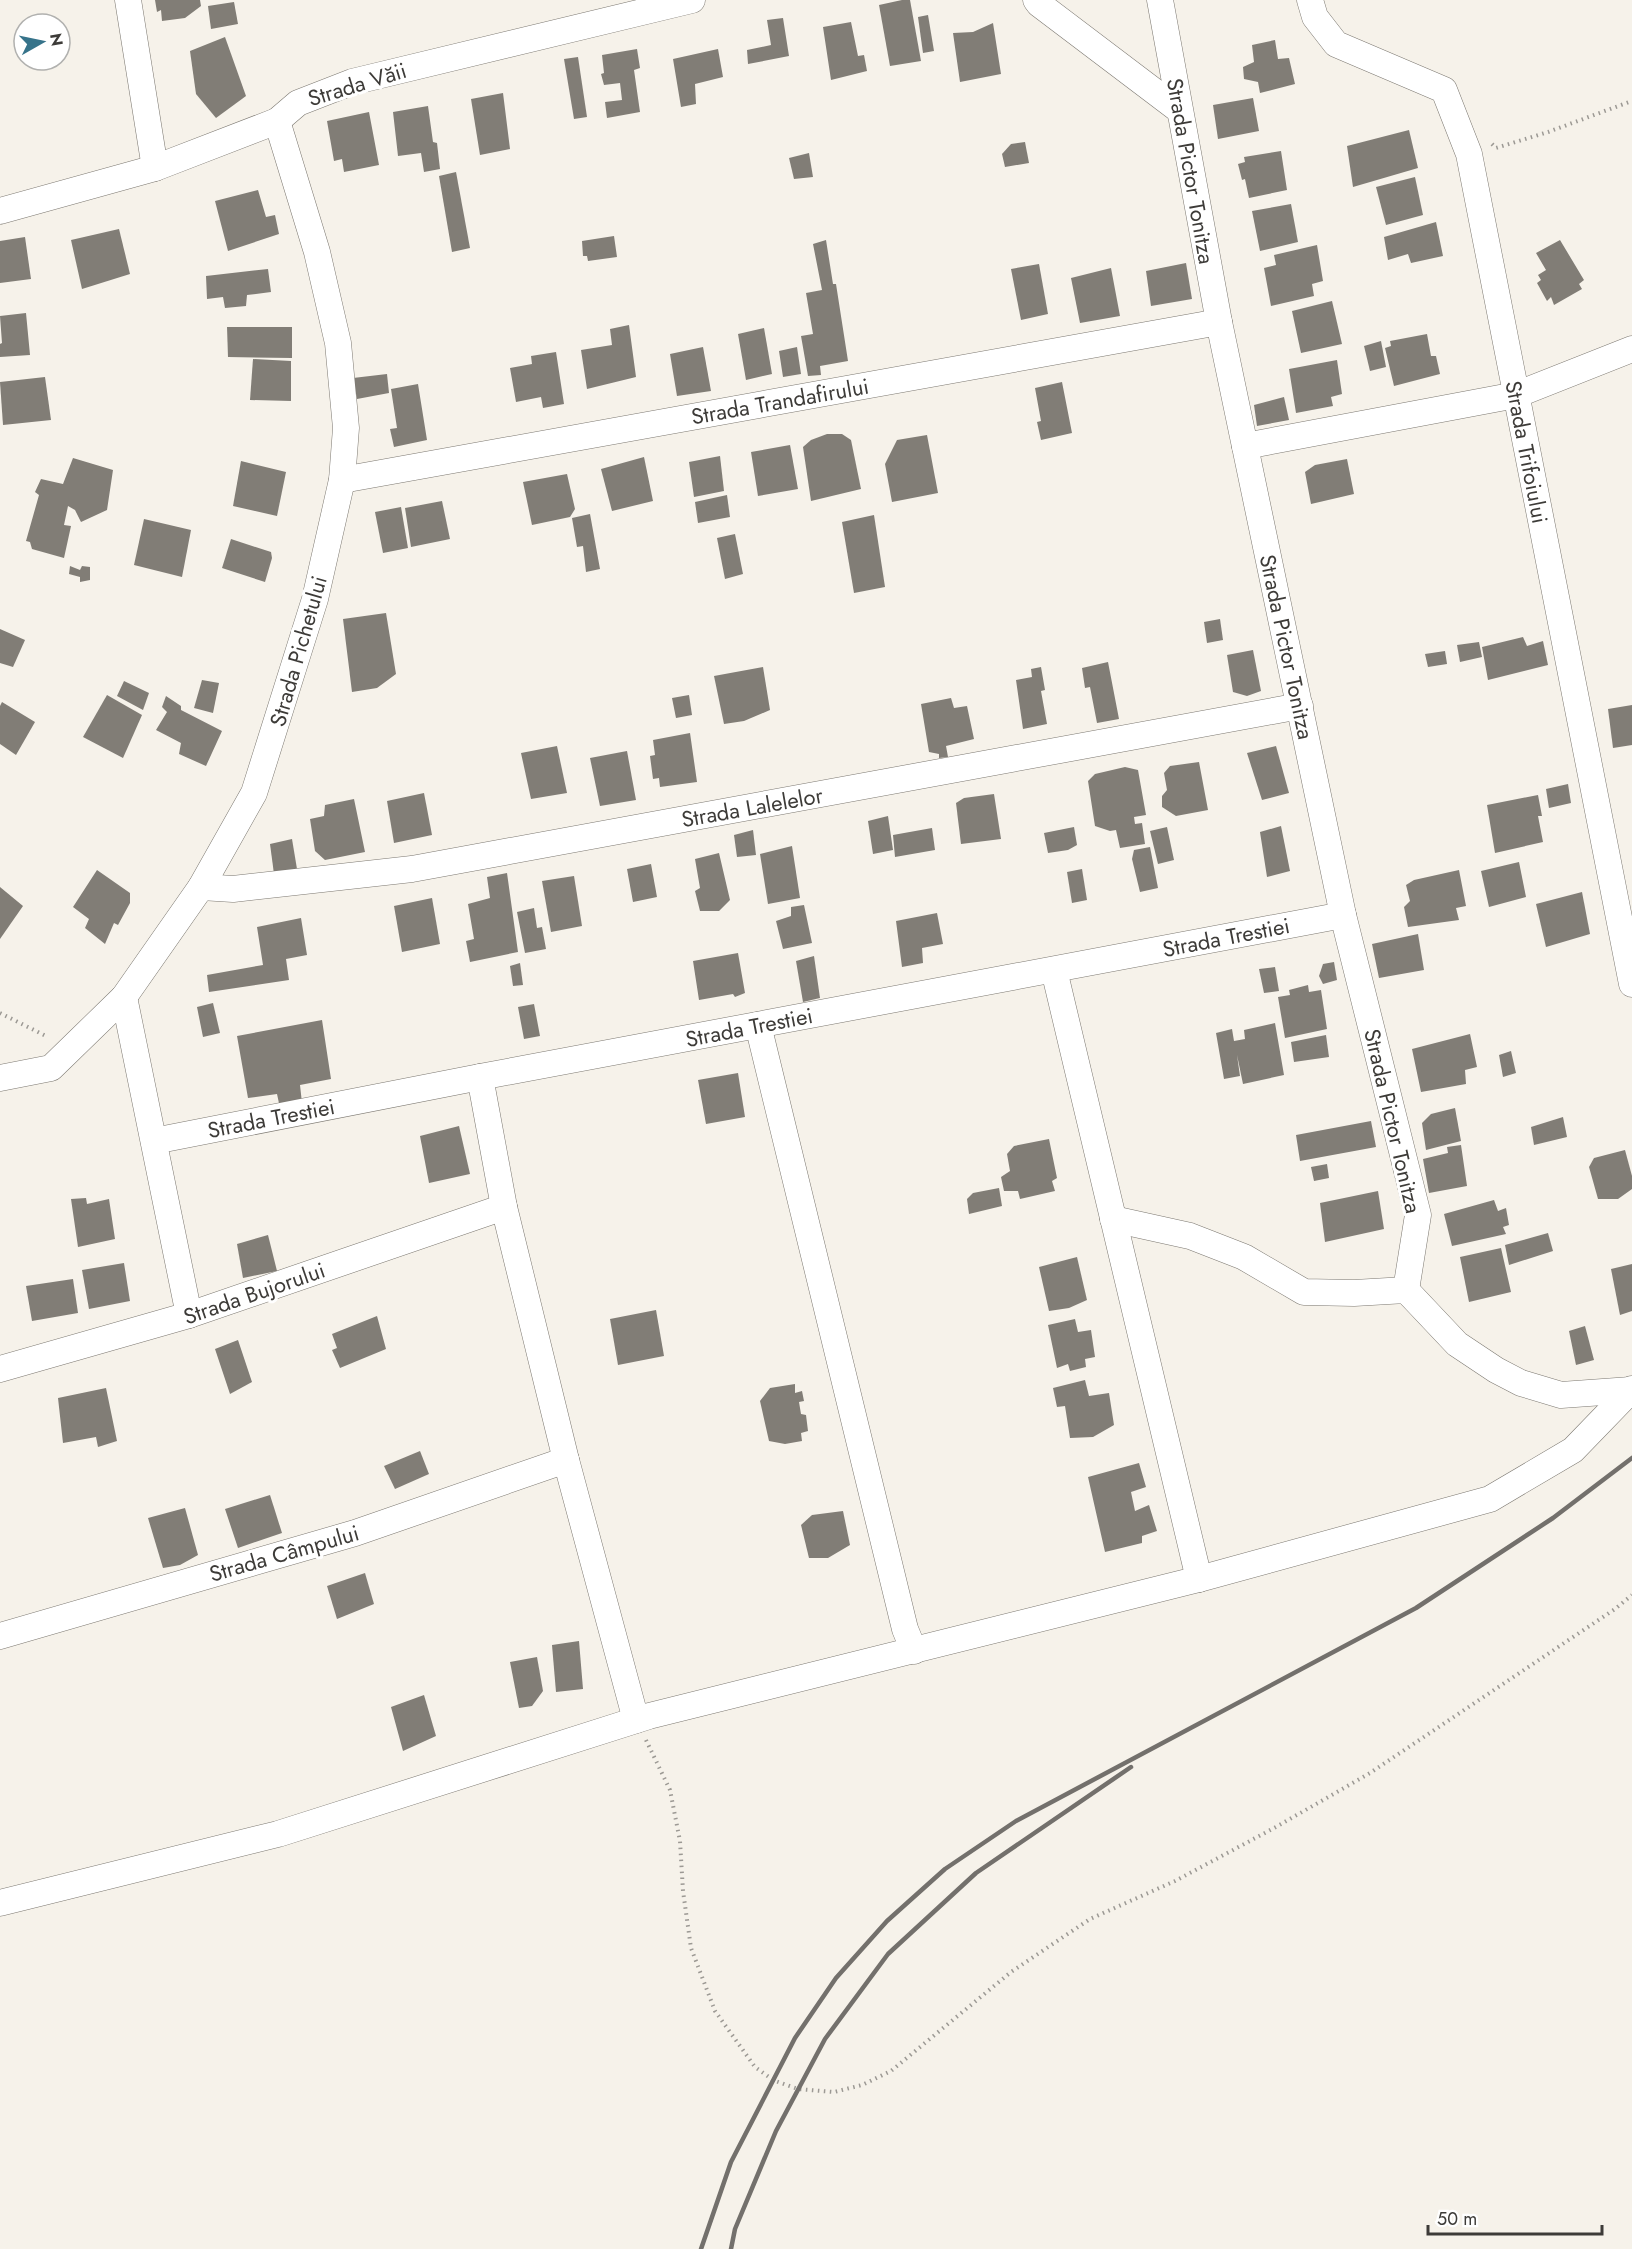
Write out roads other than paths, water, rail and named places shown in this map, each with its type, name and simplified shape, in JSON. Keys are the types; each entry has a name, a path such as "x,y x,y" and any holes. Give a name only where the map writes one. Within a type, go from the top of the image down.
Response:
{"street":[{"path":"128,0 155,168"},
{"path":"1036,0 1179,110"},
{"name":"Strada Pictor Tonitza","path":"1160,0 1219,322 1343,915 1418,1215 1406,1290"},
{"name":"Strada Trifoiului","path":"1310,0 1315,17 1336,44 1444,90 1469,154 1632,984"},
{"name":"Strada Văii","path":"0,211 155,168 276,121 298,103 352,82 681,1"},
{"name":"Strada Pichetului","path":"0,1078 51,1068 71,1049 124,997 201,887 254,794 315,599 342,480 346,428 338,343 316,252 276,121"},
{"name":"Strada Trandafirului","path":"342,480 1219,322"},
{"path":"1245,446 1516,395 1632,349"},
{"name":"Strada Lalelelor","path":"201,887 233,889 412,869 1300,706"},
{"name":"Strada Trestiei","path":"154,1141 480,1077 1343,915"},
{"path":"1054,970 1199,1579"},
{"path":"124,997 189,1315"},
{"path":"758,1025 905,1629 914,1650"},
{"path":"480,1077 504,1207 566,1460 636,1720"},
{"name":"Strada Bujorului","path":"0,1369 189,1315 504,1207"},
{"path":"1113,1219 1190,1236 1244,1257 1304,1292 1354,1293 1406,1290 1457,1344 1496,1370 1521,1383 1561,1395 1632,1389"},
{"path":"0,1904 278,1834 636,1720 1199,1579 1490,1498 1573,1450 1632,1389"},
{"name":"Strada Câmpului","path":"0,1636 355,1533 566,1460"}],"railway":[{"path":"701,2249 731,2162 795,2038 836,1978 887,1921 945,1869 1016,1821 1416,1608 1553,1518 1632,1458"},
{"path":"731,2249 735,2229 776,2131 825,2039 888,1954 976,1873 1131,1767"}]}
